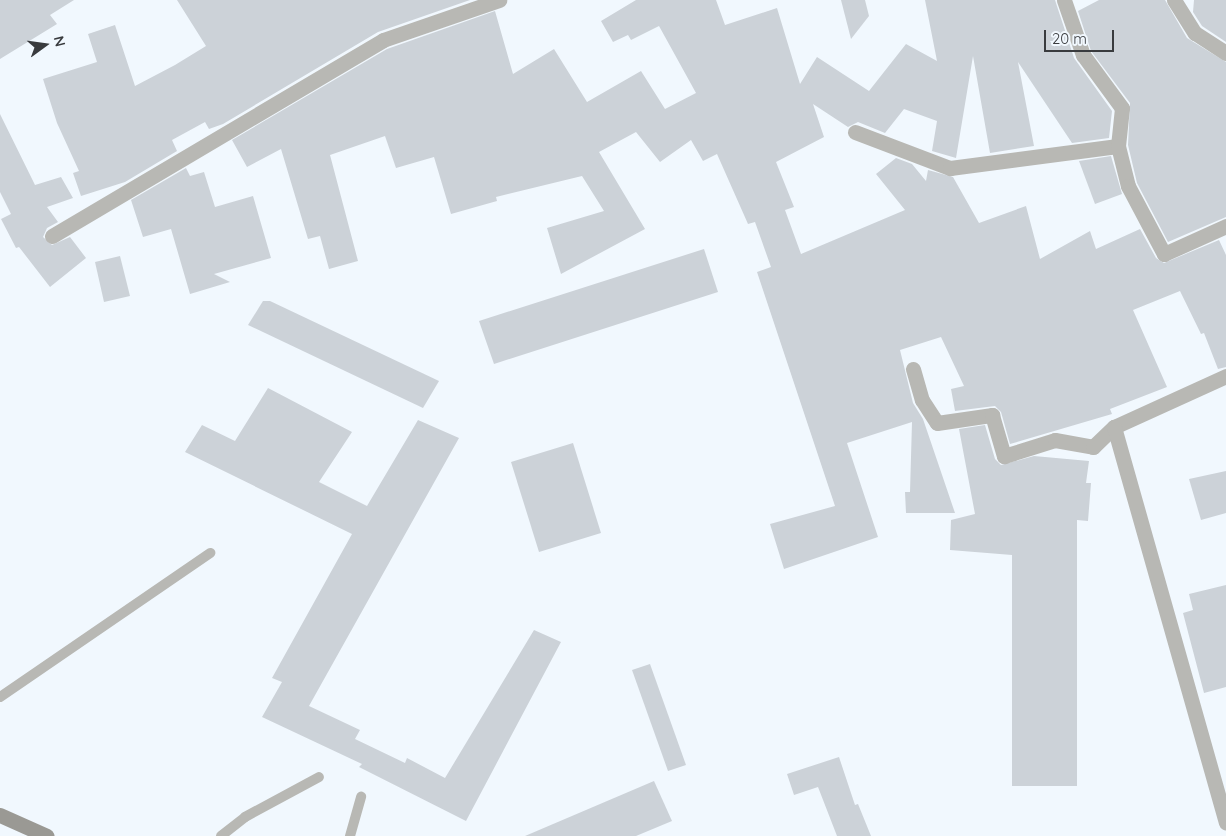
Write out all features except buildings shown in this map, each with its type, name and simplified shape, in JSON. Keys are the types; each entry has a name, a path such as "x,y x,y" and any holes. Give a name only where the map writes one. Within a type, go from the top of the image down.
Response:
{"street":[{"path":"52,236 382,40 499,0"},
{"path":"1064,0 1083,55 1122,108 1118,146 1128,186 1164,254 1226,226"},
{"path":"1174,0 1195,33 1226,53"},
{"path":"855,132 950,168 1118,146"},
{"path":"913,369 922,400 937,423 992,415 1004,456 1055,440 1093,447 1114,428 1226,376"},
{"path":"1114,428 1226,822"},
{"path":"0,814 48,836"}],"lane":[{"path":"0,697 210,553"},
{"path":"220,836 245,817 319,777"},
{"path":"350,836 361,797"}]}
